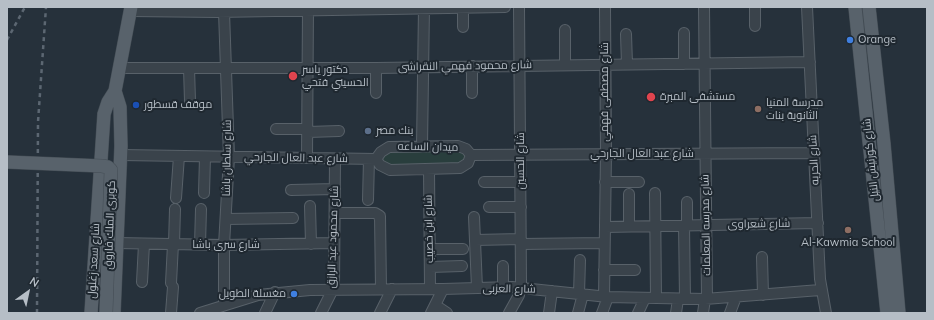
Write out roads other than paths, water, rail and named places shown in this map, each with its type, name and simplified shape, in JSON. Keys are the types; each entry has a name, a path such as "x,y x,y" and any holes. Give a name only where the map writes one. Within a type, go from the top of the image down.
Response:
{"main road":[{"name":"شارع كورنيش النيل","path":"855,7 886,313"},
{"name":"شارع كورنيش النيل","path":"869,7 884,144 899,313"},
{"name":"شارع سعد زغلول","path":"92,313 104,121 108,102 115,91 130,9"},
{"name":"شارع سعد زغلول","path":"114,312 121,155 121,120 115,91"},
{"name":"كوبرى الملك فاروق","path":"7,162 102,166 108,167 111,170 114,312"}],"street":[{"path":"130,9 220,10 505,7"},
{"name":"شارع الحسين","path":"509,313 521,287 522,207 519,7"},
{"name":"شارع مصطفى فهمي","path":"605,7 606,154 604,270 606,297"},
{"name":"شارع مدرسه المعلمات","path":"702,313 706,299 704,7"},
{"path":"755,7 755,26"},
{"name":"شارع الحريه","path":"807,7 820,290 826,313"},
{"path":"307,158 308,8"},
{"path":"422,146 424,8"},
{"path":"463,8 463,27"},
{"name":"شارع سلطان باشا","path":"220,10 226,68 229,157 224,246 224,304"},
{"path":"565,30 565,65"},
{"path":"684,32 684,64"},
{"path":"626,34 627,64"},
{"name":"شارع محمود فهمي النقراشى","path":"120,68 376,68 810,62"},
{"path":"472,66 472,93"},
{"path":"189,68 190,101"},
{"path":"376,68 376,93"},
{"path":"276,129 339,131"},
{"name":"ميدان الساعه","path":"458,146 466,149 471,155 468,163 460,168 390,170 372,159 389,147 458,146"},
{"name":"شارع عبد العال الجارحي","path":"471,155 813,153"},
{"name":"شارع عبد العال الجارحي","path":"121,155 372,159"},
{"path":"176,198 179,156"},
{"path":"204,193 205,157"},
{"name":"شارع محمود عبد الرازق","path":"321,313 333,290 335,158"},
{"path":"368,200 372,159"},
{"name":"شارع ابن خصيب","path":"429,169 430,289"},
{"path":"484,182 521,182"},
{"path":"605,182 639,182"},
{"path":"291,190 335,189"},
{"path":"629,194 629,226"},
{"path":"655,194 656,298"},
{"path":"676,313 682,299 687,202"},
{"path":"310,206 311,244"},
{"path":"489,207 522,207"},
{"path":"171,313 175,209"},
{"path":"200,245 201,209"},
{"path":"335,213 375,213 380,216 381,289"},
{"path":"474,217 477,288"},
{"path":"226,219 293,218"},
{"name":"شارع شعراوى","path":"605,227 818,223"},
{"path":"475,240 604,243"},
{"name":"شارع سرى باشا","path":"117,243 224,246 334,243"},
{"path":"142,282 144,244"},
{"path":"430,249 463,249"},
{"path":"762,257 763,295"},
{"path":"578,313 581,294 580,260"},
{"path":"430,267 462,266"},
{"path":"503,266 503,287"},
{"path":"604,270 636,270"},
{"name":"شارع العزبى","path":"200,313 224,304 275,292 381,289 443,290 521,287 606,297 706,299 820,290"},
{"path":"380,313 392,289"},
{"path":"443,290 433,309 447,313"},
{"path":"549,313 552,291"},
{"path":"265,313 275,292"},
{"path":"602,313 606,297"},
{"path":"730,313 736,297"},
{"path":"638,313 645,298"}],"railway":[{"path":"7,40 25,7"},
{"path":"37,313 38,122 46,7"}],"place":[{"name":"Orange","path":"850,40"},
{"name":"دكتور ياسر الحسيني فتحي","path":"293,76"},
{"name":"مستشفى المبرة","path":"651,97"},
{"name":"موقف قسطور","path":"136,105"},
{"name":"مدرسة المنيا الثانوية بنات","path":"758,109"},
{"name":"بنك مصر","path":"368,131"},
{"name":"Al-Kawmia School","path":"848,230"},
{"name":"مغسلة الطويل","path":"294,294"}]}
